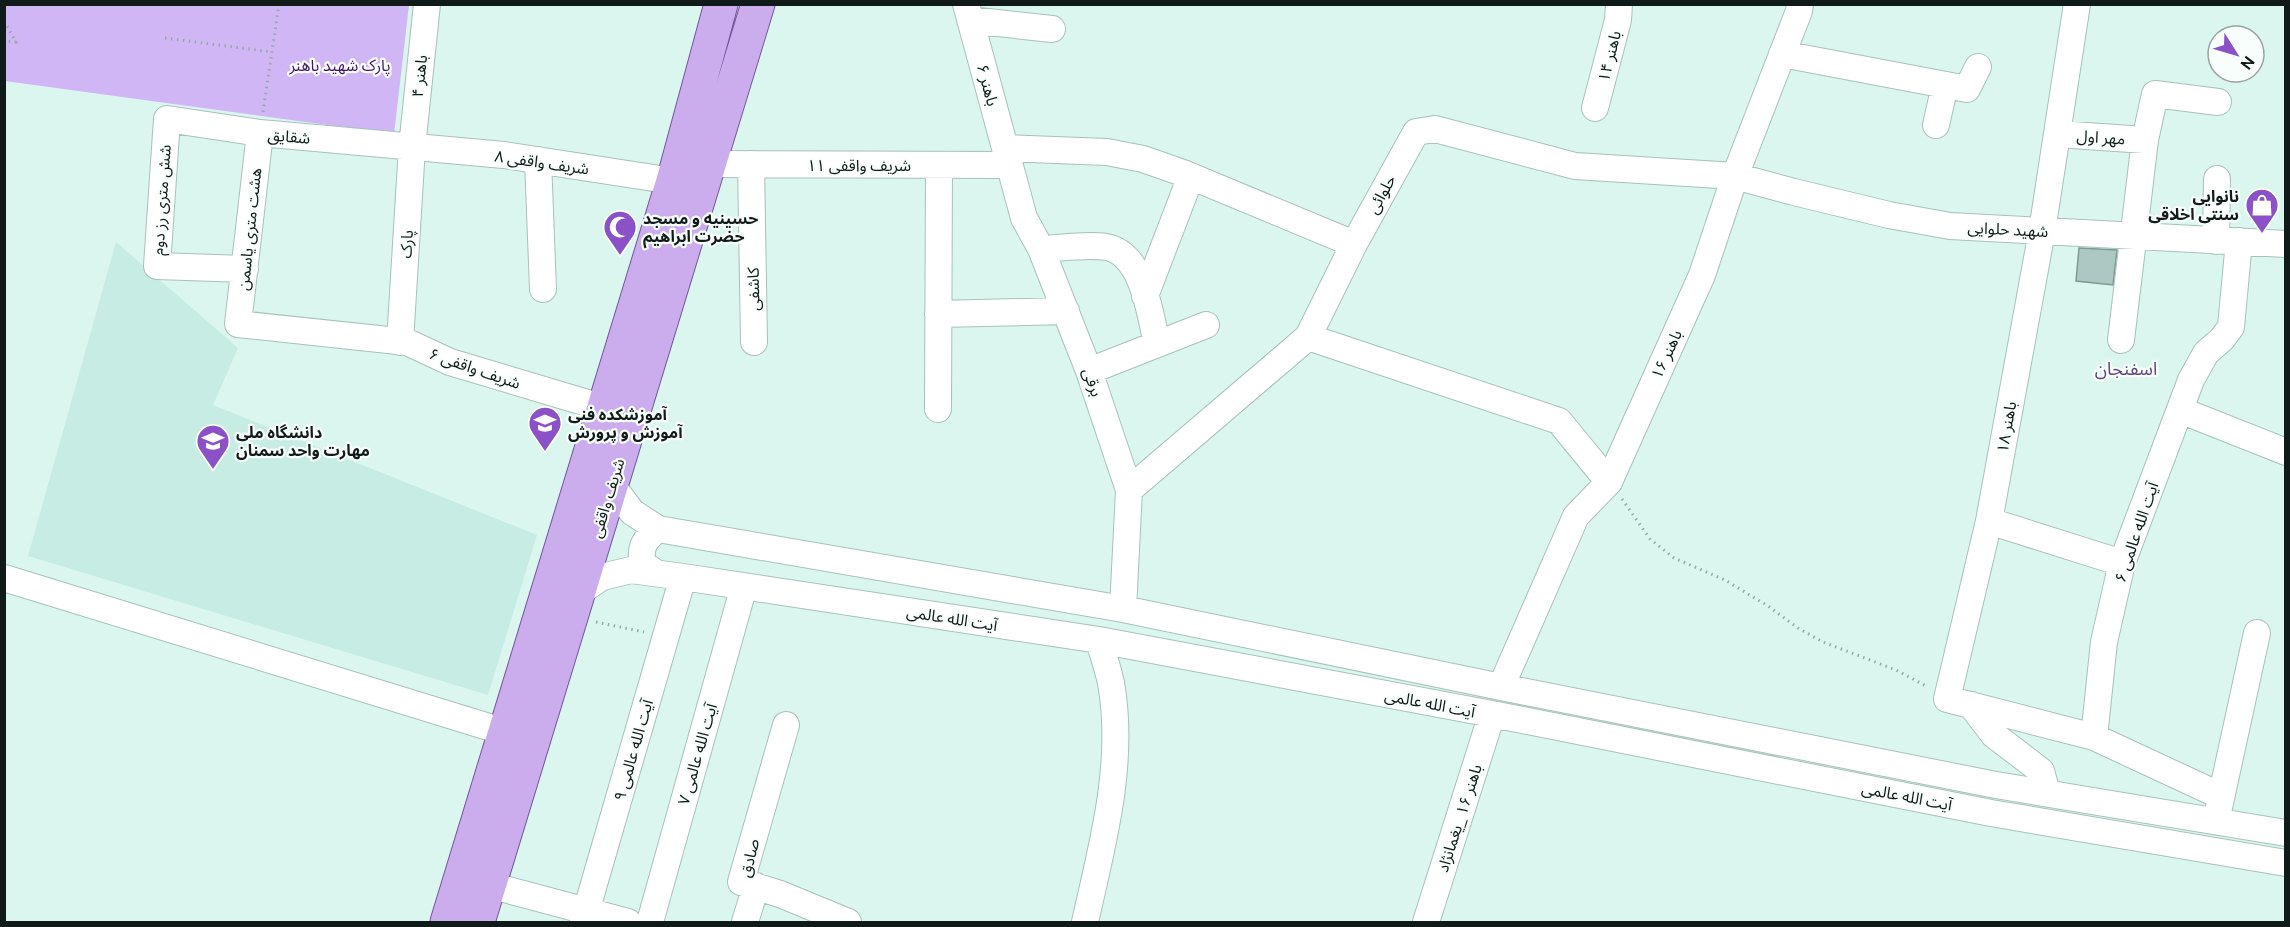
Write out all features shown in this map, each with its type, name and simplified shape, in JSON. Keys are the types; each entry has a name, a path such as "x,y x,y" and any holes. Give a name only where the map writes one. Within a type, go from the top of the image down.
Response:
{"main road":[{"name":"شریف واقفی","path":"447,922 673,181 721,4"},
{"name":"شریف واقفی","path":"478,922 758,4"}],"street":[{"name":"باهنر ۴","path":"412,147 427,4"},
{"name":"باهنر ۱۴","path":"1596,108 1618,20 1619,4"},
{"name":"باهنر ۱۶","path":"1501,687 1576,516 1609,482 1702,275 1735,176 1800,4"},
{"name":"باهنر ۱۸","path":"1959,702 1989,520 2042,231 2078,4"},
{"path":"968,12 1052,29"},
{"name":"باهنر ۶","path":"968,12 1008,157"},
{"path":"1782,54 1967,89 1978,68"},
{"path":"1936,125 1945,85"},
{"path":"2121,340 2145,140 2155,94 2218,102"},
{"name":"شقایق","path":"168,119 260,133 412,147"},
{"name":"شش متری رز دوم","path":"168,119 157,266 244,269"},
{"name":"حلوائی","path":"1129,490 1308,337 1354,244 1416,132 1435,129 1575,165 1735,176"},
{"name":"هشت متری یاسمن","path":"238,324 260,133"},
{"name":"مهر اول","path":"2057,134 2145,140"},
{"name":"شریف واقفی ۸","path":"412,147 538,160 673,181"},
{"name":"پارک","path":"400,342 412,147"},
{"name":"شریف واقفی ۱۱","path":"708,164 939,165 1008,157 1107,152 1143,159 1191,176 1354,244"},
{"name":"برقی","path":"1008,157 1024,218 1041,249 1066,311 1129,490 1123,609"},
{"path":"538,160 543,289"},
{"name":"کاشفی","path":"751,164 754,342"},
{"path":"938,409 939,165"},
{"path":"1145,297 1191,176"},
{"name":"شهید حلوایی","path":"1735,176 1889,215 1940,224 2286,244"},
{"name":"آیت الله عالمی ۶","path":"2094,736 2104,642 2122,563 2191,380 2206,353 2222,339 2231,327 2227,241 2217,180"},
{"path":"1041,249 1107,247 1125,255 1134,265 1157,344"},
{"path":"938,314 1066,311"},
{"name":"شریف واقفی ۶","path":"238,324 407,342 450,362 604,408"},
{"path":"1089,371 1206,325"},
{"path":"1308,337 1558,421 1609,482"},
{"path":"2180,410 2286,452"},
{"name":"آیت الله عالمی","path":"611,484 632,512 658,529 1123,609 1996,786 2286,833"},
{"path":"1989,520 2122,563"},
{"path":"656,573 643,564 641,548 646,539 658,529"},
{"name":"آیت الله عالمی","path":"574,605 602,577 631,570 744,586 1099,640 1492,714 1991,813 2286,864"},
{"name":"آیت الله عالمی ۹","path":"585,917 683,577"},
{"path":"4,579 505,732"},
{"name":"آیت الله عالمی ۷","path":"650,922 744,586"},
{"path":"2215,822 2257,633"},
{"path":"1085,922 1109,811 1116,741 1112,688 1099,640"},
{"path":"1959,702 2094,736 2221,796"},
{"path":"1959,702 1994,735 2042,771 2048,793"},
{"name":"باهنر ۱۶ _یغمانژاد","path":"1426,922 1492,714"},
{"name":"صادق","path":"786,725 741,882 780,894 844,922"},
{"path":"1991,813 1996,786"},
{"path":"489,885 585,917 628,922"},
{"path":"745,922 756,886"}],"path":[{"path":"260,133 279,4"},
{"path":"4,21 16,42 4,41"},
{"path":"165,38 272,52"},
{"path":"1609,482 1650,538 1674,558 1725,579 1817,638 1896,670 1959,702"},
{"path":"574,605 644,632"}],"shaded area":[{"name":"دانشگاه ملی مهارت واحد سمنان","path":"116,242 238,348 213,405 537,535 488,695 28,556"}],"green space":[{"name":"پارک شهید باهنر","path":"5,5 409,5 394,134 5,81"}],"building":[{"path":"2079,248 2117,250 2113,285 2076,281"}],"place":[{"name":"نانوایی سنتی اخلاقی","path":"2262,234"},
{"name":"حسینیه و مسجد حضرت ابراهیم","path":"620,256"},
{"name":"آموزشکده فنی آموزش و پرورش","path":"545,452"},
{"name":"دانشگاه ملی مهارت واحد سمنان","path":"213,470"}],"district":[{"name":"اسفنجان","path":"2126,369"}]}
